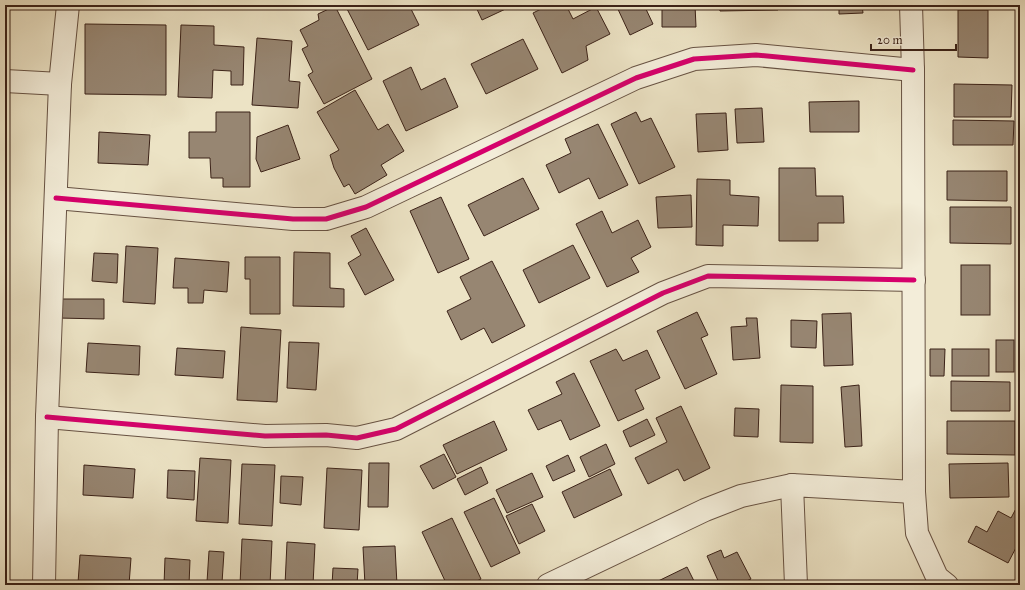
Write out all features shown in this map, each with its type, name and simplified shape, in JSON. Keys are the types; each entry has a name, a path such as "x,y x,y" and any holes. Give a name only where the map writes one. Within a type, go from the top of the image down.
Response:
{"street":[{"path":"44,585 47,417 60,84 68,5"},
{"path":"911,5 913,70 914,492 917,533 937,577 947,585"},
{"path":"56,198 293,219 326,219 366,208 636,78 694,58 756,55 913,70"},
{"path":"5,81 60,84"},
{"path":"47,417 265,436 326,435 358,438 396,428 664,293 708,276 914,280"},
{"path":"548,585 705,510 741,496 792,485 914,492"},
{"path":"792,485 796,585"}],"building":[{"path":"345,5 409,5 419,25 368,50"},
{"path":"475,5 511,5 512,6 482,20"},
{"path":"549,5 566,5 573,19 596,7 610,34 586,46 588,60 562,73 533,13"},
{"path":"616,5 650,5 645,7 653,24 630,35"},
{"path":"662,5 695,5 696,27 662,27"},
{"path":"719,5 778,5 778,10 720,11"},
{"path":"805,5 862,5 863,13 839,14 839,7 805,8"},
{"path":"335,6 372,79 324,104 308,75 313,72 302,49 308,46 300,30 319,20 318,14"},
{"path":"958,10 988,10 988,58 958,57"},
{"path":"85,24 166,25 166,95 85,94"},
{"path":"181,25 214,26 214,45 244,47 243,85 231,85 231,71 213,70 212,98 178,97"},
{"path":"257,38 292,41 289,81 300,82 298,108 252,105"},
{"path":"523,39 538,69 486,94 471,64"},
{"path":"411,67 421,90 445,78 458,107 406,131 383,81"},
{"path":"954,84 1012,85 1011,117 954,117"},
{"path":"355,90 378,130 388,124 404,151 381,165 387,175 355,194 349,184 344,187 334,168 330,155 339,150 317,112"},
{"path":"859,101 859,132 810,132 809,102"},
{"path":"762,108 764,142 737,143 735,109"},
{"path":"216,112 250,112 250,187 223,187 223,178 211,178 210,158 189,158 189,132 216,132"},
{"path":"636,112 641,122 651,118 675,167 639,184 611,124"},
{"path":"726,113 728,150 698,152 696,114"},
{"path":"953,120 1014,121 1013,145 953,145"},
{"path":"598,124 628,185 599,199 589,178 559,193 546,165 571,153 565,139"},
{"path":"288,125 300,159 261,172 256,159 257,137"},
{"path":"99,132 150,135 148,165 98,163"},
{"path":"779,168 815,168 816,196 843,196 844,223 818,223 818,241 779,241"},
{"path":"947,171 1007,171 1007,201 947,200"},
{"path":"523,178 539,209 484,236 468,205"},
{"path":"697,179 730,180 730,195 759,197 758,226 723,225 723,246 696,245"},
{"path":"691,195 692,227 658,228 656,197"},
{"path":"441,197 469,259 438,273 410,211"},
{"path":"950,207 1011,207 1011,244 950,243"},
{"path":"602,211 612,233 638,220 651,247 631,258 639,272 607,287 576,224"},
{"path":"366,228 394,280 365,295 348,263 361,255 351,236"},
{"path":"573,245 590,278 539,303 523,270"},
{"path":"126,246 158,248 155,304 123,302"},
{"path":"294,252 330,253 330,288 344,289 344,307 293,306"},
{"path":"94,253 118,254 117,283 92,281"},
{"path":"245,257 280,257 280,314 250,314 250,279 245,279"},
{"path":"175,258 229,262 227,292 204,290 203,303 188,303 188,288 173,288"},
{"path":"492,261 525,326 492,343 484,328 461,340 447,311 471,299 460,277"},
{"path":"961,265 990,265 990,315 961,315"},
{"path":"58,299 104,299 104,319 58,318"},
{"path":"697,312 708,335 701,338 717,374 685,389 657,331"},
{"path":"851,313 853,365 824,366 822,314"},
{"path":"746,318 757,318 760,358 733,360 731,327 747,326"},
{"path":"791,320 817,321 816,348 791,347"},
{"path":"241,327 281,330 277,402 237,400"},
{"path":"996,340 1014,340 1014,372 996,372"},
{"path":"289,342 319,343 316,390 287,388"},
{"path":"88,343 140,346 139,375 86,372"},
{"path":"177,348 225,351 223,378 175,375"},
{"path":"616,349 623,361 647,350 660,378 635,390 644,409 618,421 590,361"},
{"path":"930,349 945,349 944,376 930,376"},
{"path":"952,349 989,349 989,376 952,376"},
{"path":"574,373 600,426 570,440 561,420 538,430 528,410 562,394 556,382"},
{"path":"951,381 1010,382 1010,411 951,411"},
{"path":"781,385 813,386 813,443 780,442"},
{"path":"859,385 862,446 845,447 841,387"},
{"path":"681,406 710,468 684,481 678,469 648,484 635,458 667,442 656,418"},
{"path":"735,408 759,409 758,437 734,436"},
{"path":"647,419 655,435 630,447 623,431"},
{"path":"494,421 507,450 457,474 443,445"},
{"path":"947,421 1015,421 1015,455 947,454"},
{"path":"606,444 615,464 589,477 580,457"},
{"path":"444,454 456,477 433,489 420,466"},
{"path":"568,455 575,471 553,481 546,466"},
{"path":"200,458 231,460 228,523 196,521"},
{"path":"369,463 389,463 388,507 368,507"},
{"path":"1008,463 1009,497 950,498 949,464"},
{"path":"242,464 275,465 272,526 239,524"},
{"path":"84,465 135,469 133,498 83,495"},
{"path":"481,467 488,483 465,495 457,479"},
{"path":"327,468 362,470 359,530 324,528"},
{"path":"610,469 622,495 574,518 562,492"},
{"path":"168,470 195,471 194,500 167,498"},
{"path":"532,473 543,497 507,513 496,490"},
{"path":"281,476 303,477 301,505 280,503"},
{"path":"494,498 520,553 491,567 464,512"},
{"path":"1020,501 1020,540 1008,563 968,542 976,526 987,532 998,511 1011,518"},
{"path":"532,504 545,531 519,544 506,516"},
{"path":"452,518 481,579 469,585 447,585 422,532"},
{"path":"242,539 272,541 270,585 240,585"},
{"path":"287,542 315,544 313,585 285,585"},
{"path":"395,546 397,585 365,585 363,547"},
{"path":"721,550 724,558 737,552 751,579 738,585 720,585 707,556"},
{"path":"209,551 224,552 222,583 207,582"},
{"path":"80,555 131,558 129,585 78,583"},
{"path":"165,558 190,560 189,585 164,585"},
{"path":"687,567 696,585 650,585"},
{"path":"333,568 358,569 357,585 332,585"},
{"path":"1018,575 1020,576 1020,585 1012,585"}],"cycle path":[{"path":"56,198 293,219 326,219 366,207 636,78 694,59 756,55 913,70"},
{"path":"47,417 265,436 326,435 357,438 396,429 663,293 708,276 914,280"}]}
